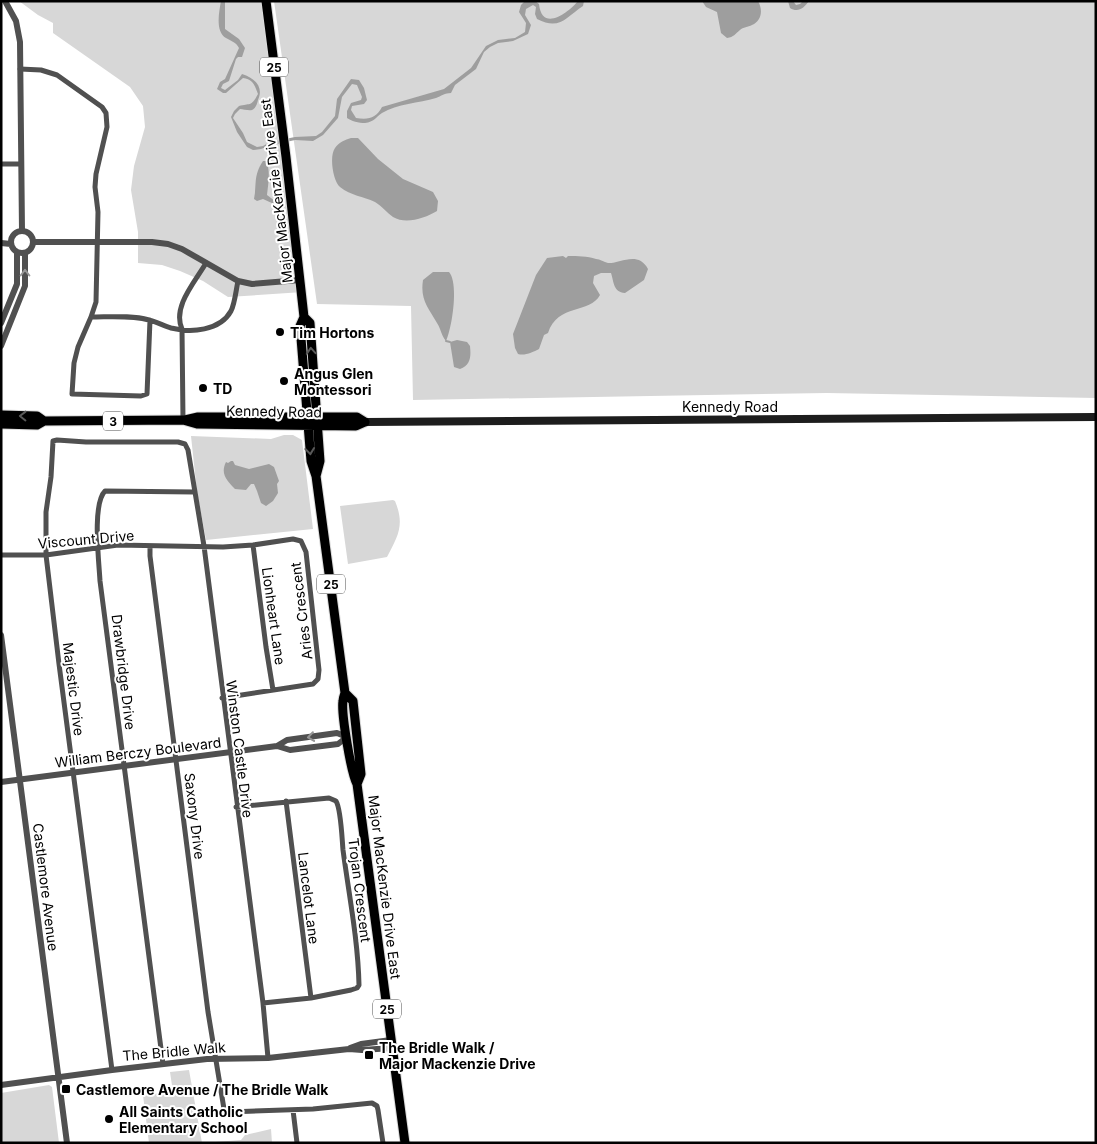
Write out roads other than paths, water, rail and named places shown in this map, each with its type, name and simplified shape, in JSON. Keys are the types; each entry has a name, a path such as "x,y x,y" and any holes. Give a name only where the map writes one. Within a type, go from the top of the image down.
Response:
{"main road":[{"name":"Major MacKenzie Drive East","path":"266,1 304,317 310,323 311,421 320,461 316,476 345,693 342,702 346,737 353,776 357,784 405,1143"},
{"name":"Kennedy Road","path":"1,415 37,416 44,421"},
{"name":"Kennedy Road","path":"1,424 37,425 44,421 182,420 197,424 311,421 356,426 365,422 1096,418"},
{"name":"Major MacKenzie Drive East","path":"345,693 353,701 361,774 357,784"}],"street":[{"path":"5,1 16,20 20,42 22,231"},
{"path":"20,69 41,70 57,75 102,107 106,113 107,127 96,174 95,187 98,212 96,302 76,353 72,394 142,396 147,394 150,320"},
{"path":"1,164 21,164"},
{"path":"11,244 14,234 22,231 29,234 33,242 32,247 25,253 17,252"},
{"path":"33,242 152,242 168,244 182,249 238,281 252,284 300,280"},
{"path":"1,243 11,244 17,252 17,284 4,324 1,346"},
{"path":"4,324 25,286 25,253"},
{"path":"182,420 182,329 179,313 186,296 206,263"},
{"path":"91,317 132,317 150,320 163,326 182,329 207,328 222,322 231,311 238,281"},
{"name":"Majestic Drive","path":"112,1070 46,555 46,512 53,442 57,440 185,444"},
{"name":"Winston Castle Drive","path":"185,444 188,450 204,546 236,807 263,1003 268,1058"},
{"name":"Drawbridge Drive","path":"163,1064 100,581 98,548 99,498 105,490 194,492"},
{"name":"Aries Crescent","path":"204,546 253,545 297,539 303,544 306,552 320,670 318,679 312,684 222,698"},
{"name":"Viscount Drive","path":"1,555 46,555 118,545 204,546"},
{"name":"Lionheart Lane","path":"253,545 274,690"},
{"name":"Saxony Drive","path":"150,546 215,1059 223,1106 229,1112 293,1110"},
{"name":"Castlemore Avenue","path":"1,635 67,1143"},
{"name":"William Berczy Boulevard","path":"1,782 230,753 277,746 288,740 337,733 346,737 338,744 290,750 277,746"},
{"name":"Trojan Crescent","path":"236,807 329,798 336,801 339,809 359,985 351,990 311,998 263,1003"},
{"name":"Lancelot Lane","path":"286,801 311,998"},
{"name":"The Bridle Walk","path":"1,1085 163,1064 215,1059 268,1058 349,1049 362,1050 391,1044"},
{"path":"297,1143 293,1110 372,1103 377,1106 383,1143"}],"waterway":[{"path":"446,341 450,342"}],"place":[{"name":"Tim Hortons","path":"280,332"},
{"name":"Angus Glen Montessori","path":"284,381"},
{"name":"TD","path":"203,388"},
{"name":"The Bridle Walk / Major Mackenzie Drive","path":"369,1055"},
{"name":"Castlemore Avenue / The Bridle Walk","path":"66,1089"},
{"name":"All Saints Catholic Elementary School","path":"109,1119"}]}
